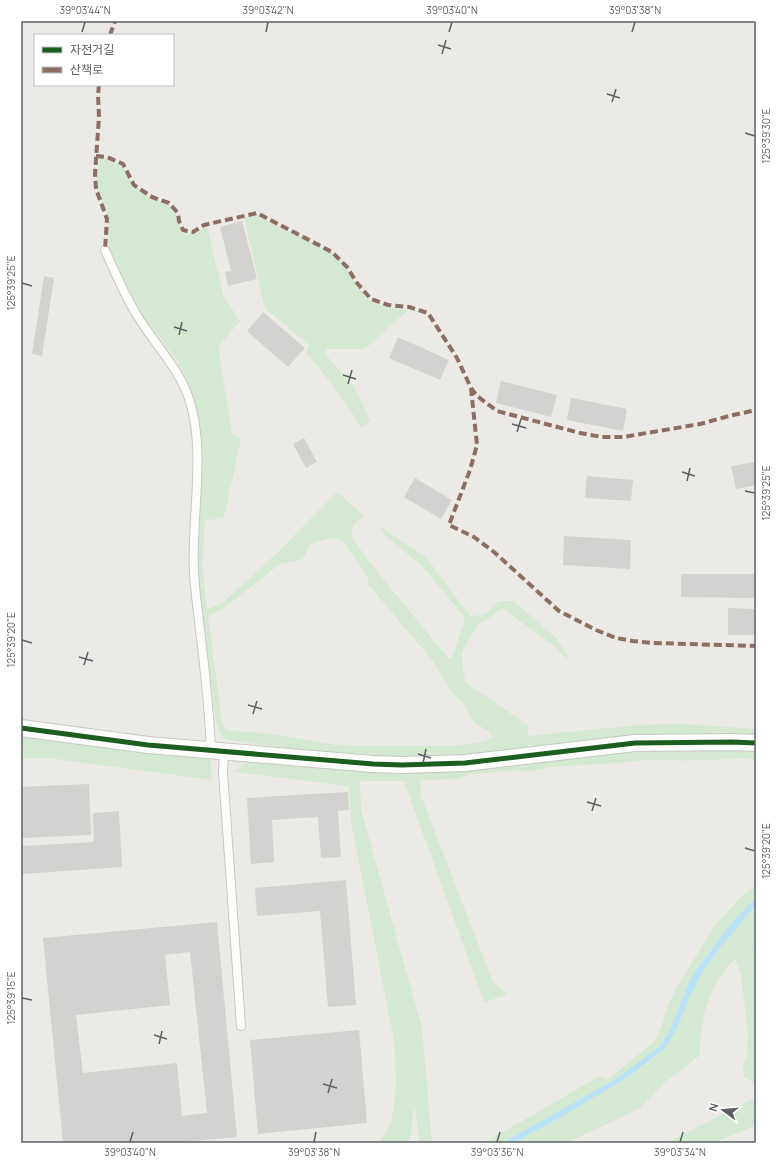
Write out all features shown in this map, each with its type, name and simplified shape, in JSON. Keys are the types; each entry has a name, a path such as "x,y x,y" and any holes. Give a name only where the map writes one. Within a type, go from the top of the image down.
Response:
{"street":[{"path":"21,728 148,745 373,764 409,765 465,763 634,743 756,743"}],"lane":[{"path":"105,250 127,298 139,318 166,356 180,380 190,400 196,423 197,450 194,573 209,708 222,772 241,1026"}],"green space":[{"path":"99,158 107,159 122,166 134,186 154,200 165,203 172,209 177,216 179,225 186,233 191,234 197,232 207,226 223,295 240,321 218,347 232,433 241,438 224,517 205,521 202,566 207,609 220,605 277,553 337,492 364,516 354,524 352,529 352,537 367,559 448,658 452,659 465,618 423,567 386,536 380,527 426,557 470,616 483,615 499,601 514,601 556,638 571,662 554,646 502,608 477,625 462,652 462,664 466,683 529,726 527,736 639,725 684,724 756,729 756,738 538,747 529,745 524,749 427,757 351,755 275,747 224,739 216,723 197,570 200,442 196,411 187,380 177,361 136,306 113,259 108,243 108,217 96,185","holes":["329,538 338,539 345,544 369,578 367,583 433,661 452,692 465,706 474,722 488,731 493,737 484,742 450,746 361,746 328,744 279,735 227,730 222,722 208,616 221,610 280,564 303,559 310,544"]},
{"path":"257,215 332,252 347,269 356,285 370,301 386,307 408,310 365,349 327,349 325,354 355,388 370,420 362,428 338,392 306,352 309,345 265,308 244,218"},
{"path":"21,735 210,758 212,780 49,758 21,758"},
{"path":"635,750 756,750 756,761 740,758 640,760 551,767 525,772 520,770 470,774 458,779 420,780 421,796 492,980 507,995 484,1002 404,781 360,782 361,810 422,1028 432,1143 420,1143 414,1104 411,1134 407,1143 379,1143 390,1125 393,1113 396,1082 394,1041 351,821 349,786 235,772 244,764 251,761 373,771"},
{"path":"756,885 756,897 728,927 695,972 688,984 670,1030 659,1047 633,1068 592,1094 502,1143 484,1143 600,1076 607,1080 655,1041 675,990 716,924 742,896"},
{"path":"756,905 756,947 753,948 756,969 756,1086 752,1081 744,1077 743,1066 747,1055 748,1036 741,973 735,959 720,977 708,1000 703,1021 699,1056 665,1082 640,1108 567,1143 514,1143 628,1077 657,1056 667,1045 695,984 703,971 719,949"},
{"path":"756,1097 756,1125 714,1143 666,1143"}],"water":[{"path":"756,897 756,905 719,949 703,971 689,998 677,1028 662,1051 628,1077 568,1113 514,1143 502,1143 616,1079 659,1047 670,1030 688,984 695,972 728,927"}],"building":[{"path":"242,221 257,279 228,286 225,272 231,271 220,227"},
{"path":"44,276 54,278 42,356 32,354"},
{"path":"263,312 305,348 288,367 247,331"},
{"path":"398,337 449,360 440,380 389,358"},
{"path":"501,381 557,395 551,417 496,403"},
{"path":"571,398 627,409 623,431 567,420"},
{"path":"304,438 317,462 306,468 293,444"},
{"path":"756,462 756,485 736,489 731,466"},
{"path":"587,476 633,480 631,501 585,498"},
{"path":"415,478 452,500 441,519 404,497"},
{"path":"564,536 631,540 630,569 563,565"},
{"path":"681,574 756,574 756,598 681,597"},
{"path":"728,608 756,609 756,635 728,635"},
{"path":"89,784 91,835 21,838 21,787"},
{"path":"348,792 349,810 338,811 341,857 321,858 318,817 272,820 274,862 251,864 247,798"},
{"path":"119,811 122,867 21,874 21,846 94,842 93,813"},
{"path":"346,880 356,1005 328,1007 320,911 257,916 255,888"},
{"path":"217,922 237,1137 171,1143 63,1143 43,938","holes":["190,952 207,1113 182,1116 177,1063 83,1073 76,1015 170,1005 165,955"]},
{"path":"359,1030 367,1123 258,1134 250,1040"}],"marked path":[{"path":"110,34 115,21"},
{"path":"99,86 99,117 95,174 96,189 107,219 105,250"},
{"path":"96,156 107,157 123,164 134,185 152,197 169,203 178,213 179,221 183,230 193,232 204,225 257,213 332,252 347,267 357,283 371,299 388,305 409,307 428,313 457,358 471,388 477,396 497,411 580,433 602,437 623,437 700,424 756,410"},
{"path":"471,388 477,445 470,470 449,525 474,537 494,552 559,611 596,630 616,638 653,643 756,646"}],"cycle path":[{"path":"21,728 148,745 373,764 402,765 465,763 635,743 756,743"}]}
